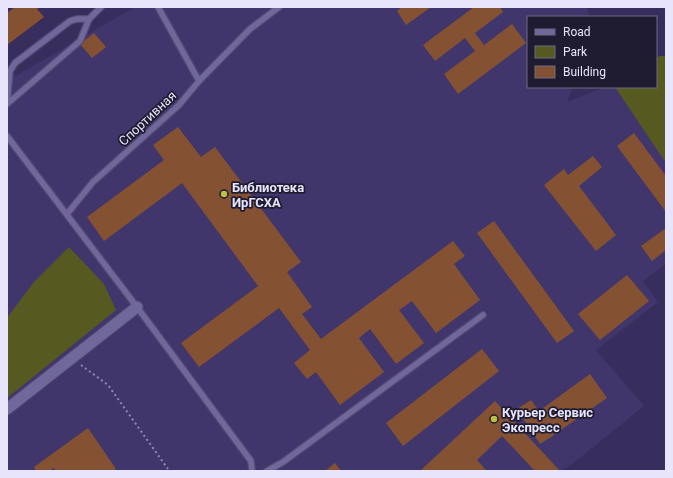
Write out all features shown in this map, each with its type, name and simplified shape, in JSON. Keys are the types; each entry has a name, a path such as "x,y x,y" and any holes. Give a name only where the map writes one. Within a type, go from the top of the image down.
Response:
{"street":[{"path":"7,409 70,358 138,307"}],"lane":[{"path":"7,103 80,42 89,20 101,7"},
{"path":"158,7 199,81"},
{"name":"Спортивная","path":"67,214 93,182 179,105 199,81 250,29 279,7"},
{"path":"7,103 10,71 15,63 70,21 77,19 89,20"},
{"path":"7,136 138,307 251,461 252,471"},
{"path":"266,471 283,462 483,315"}],"path":[{"path":"70,358 108,385 168,469"}],"shaded area":[{"path":"135,7 587,7 589,16 527,16 527,88 573,88 567,102 602,88 617,88 666,158 666,264 643,281 658,302 596,350 644,406 571,465 560,471 7,471 7,81"}],"green space":[{"path":"666,56 666,163 616,88 657,88 657,58"},
{"path":"69,247 104,284 116,310 7,398 7,318 34,282"}],"building":[{"path":"15,7 40,7 37,9 44,17 7,45 7,13"},
{"path":"402,7 431,7 406,25 397,11"},
{"path":"474,7 500,7 503,12 475,33 484,45 512,24 526,43 458,94 444,74 475,51 465,38 435,61 423,45"},
{"path":"94,33 106,47 92,58 80,44"},
{"path":"178,127 201,157 215,147 301,262 287,272 312,307 302,314 321,339 453,241 465,256 454,264 480,300 436,333 412,301 399,310 424,343 396,364 370,329 359,338 384,372 340,405 316,372 307,379 294,363 310,350 279,308 199,367 181,343 258,286 182,183 104,241 87,217 164,160 153,145"},
{"path":"634,133 666,176 666,212 617,146"},
{"path":"593,156 602,167 579,186 616,235 596,251 544,185 564,169 568,175"},
{"path":"494,221 574,331 557,343 477,233"},
{"path":"666,228 666,250 652,261 641,246"},
{"path":"627,275 649,301 600,340 578,314"},
{"path":"482,349 499,371 403,446 386,423"},
{"path":"590,374 607,398 555,434 544,419 554,435 540,444 517,409 531,400 539,411"},
{"name":"Курьер Сервис Экспресс","path":"495,401 560,471 535,471 502,436 477,460 487,471 420,471"},
{"path":"88,428 116,469 112,471 56,471 54,468 49,471 36,471 34,467"},
{"path":"335,463 341,471 325,471"}],"place":[{"name":"Библиотека ИрГСХА","path":"224,194"},
{"name":"Курьер Сервис Экспресс","path":"494,419"}]}
